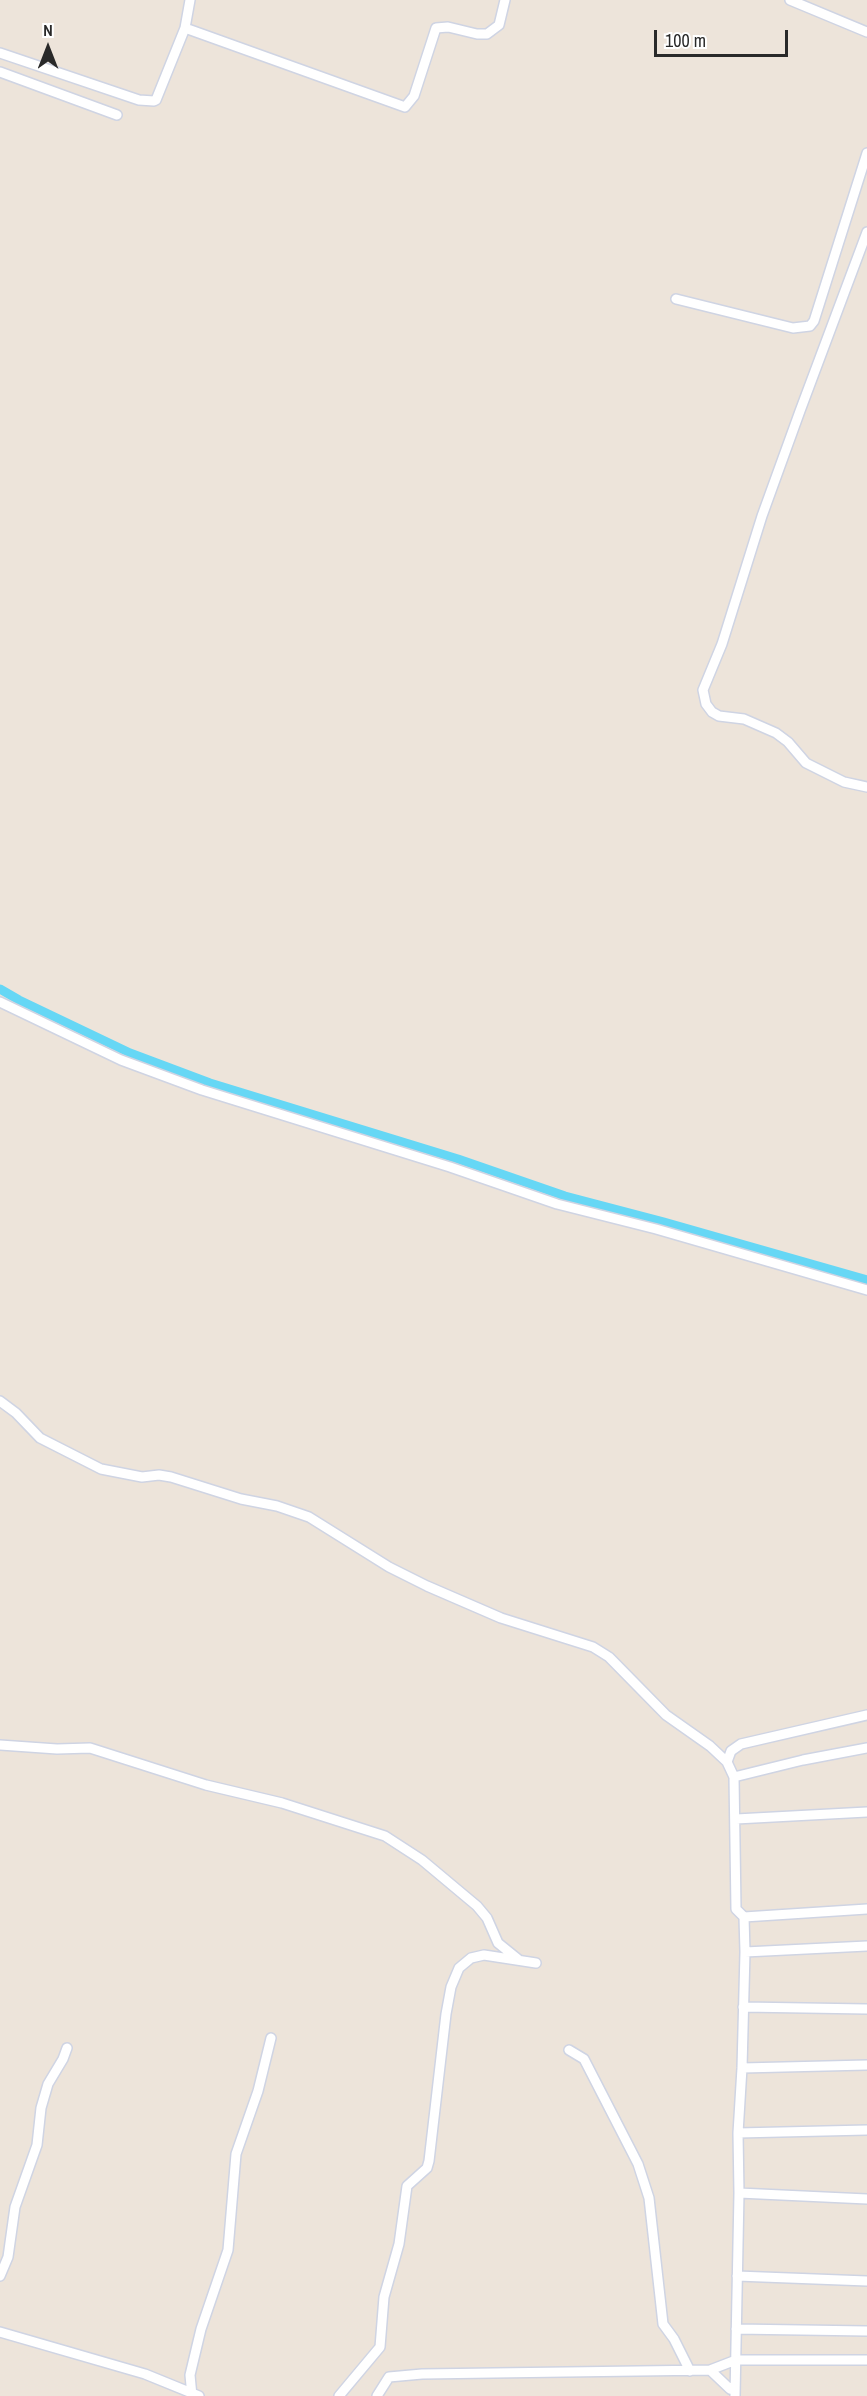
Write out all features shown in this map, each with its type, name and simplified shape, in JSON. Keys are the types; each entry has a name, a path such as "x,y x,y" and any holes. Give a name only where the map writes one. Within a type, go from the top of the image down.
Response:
{"street":[{"path":"0,53 150,102 156,100 185,28 190,0"},
{"path":"185,28 405,107 414,96 436,28 448,27 477,34 495,31 499,25 505,0"},
{"path":"790,0 867,32"},
{"path":"0,72 117,115"},
{"path":"676,299 793,328 810,326 814,321 867,153"},
{"path":"867,232 766,505 722,644 704,690 706,704 712,712 744,719 776,733 812,767 844,782 867,787"},
{"path":"0,1002 121,1060 202,1090 450,1167 557,1204 656,1229 867,1290"},
{"path":"0,1401 16,1413 40,1438 102,1469 141,1477 159,1475 171,1477 309,1517 389,1567 427,1586 501,1618 593,1647 616,1664 666,1715 710,1746 727,1762 734,1777 736,1909 744,1917 745,1952 738,2133 735,2396"},
{"path":"727,1762 730,1751 741,1744 867,1715"},
{"path":"0,1746 90,1748 206,1785 282,1803 385,1836 422,1860 477,1906 487,1917 498,1943 519,1960"},
{"path":"734,1777 803,1760 867,1748"},
{"path":"736,1819 867,1812"},
{"path":"744,1917 867,1909"},
{"path":"745,1952 867,1946"},
{"path":"339,2396 380,2347 384,2297 399,2244 406,2186 427,2168 429,2161 440,2056 451,1987 459,1968 471,1958 484,1954 536,1963"},
{"path":"743,2007 867,2009"},
{"path":"194,2395 190,2375 201,2329 228,2250 236,2154 258,2091 272,2038"},
{"path":"0,2276 8,2257 15,2207 37,2145 41,2108 48,2084 67,2048"},
{"path":"570,2050 584,2059 638,2164 649,2198 663,2324 674,2339 690,2371"},
{"path":"742,2068 867,2065"},
{"path":"738,2133 867,2130"},
{"path":"739,2193 867,2199"},
{"path":"737,2276 867,2281"},
{"path":"736,2329 867,2331"},
{"path":"0,2332 145,2374 194,2395"},
{"path":"377,2396 389,2377 422,2374 690,2371 710,2370 736,2360 867,2360"},
{"path":"710,2370 730,2389 735,2385"}],"waterway":[{"path":"0,989 130,1053 210,1083 458,1159 565,1196 867,1280"}]}
